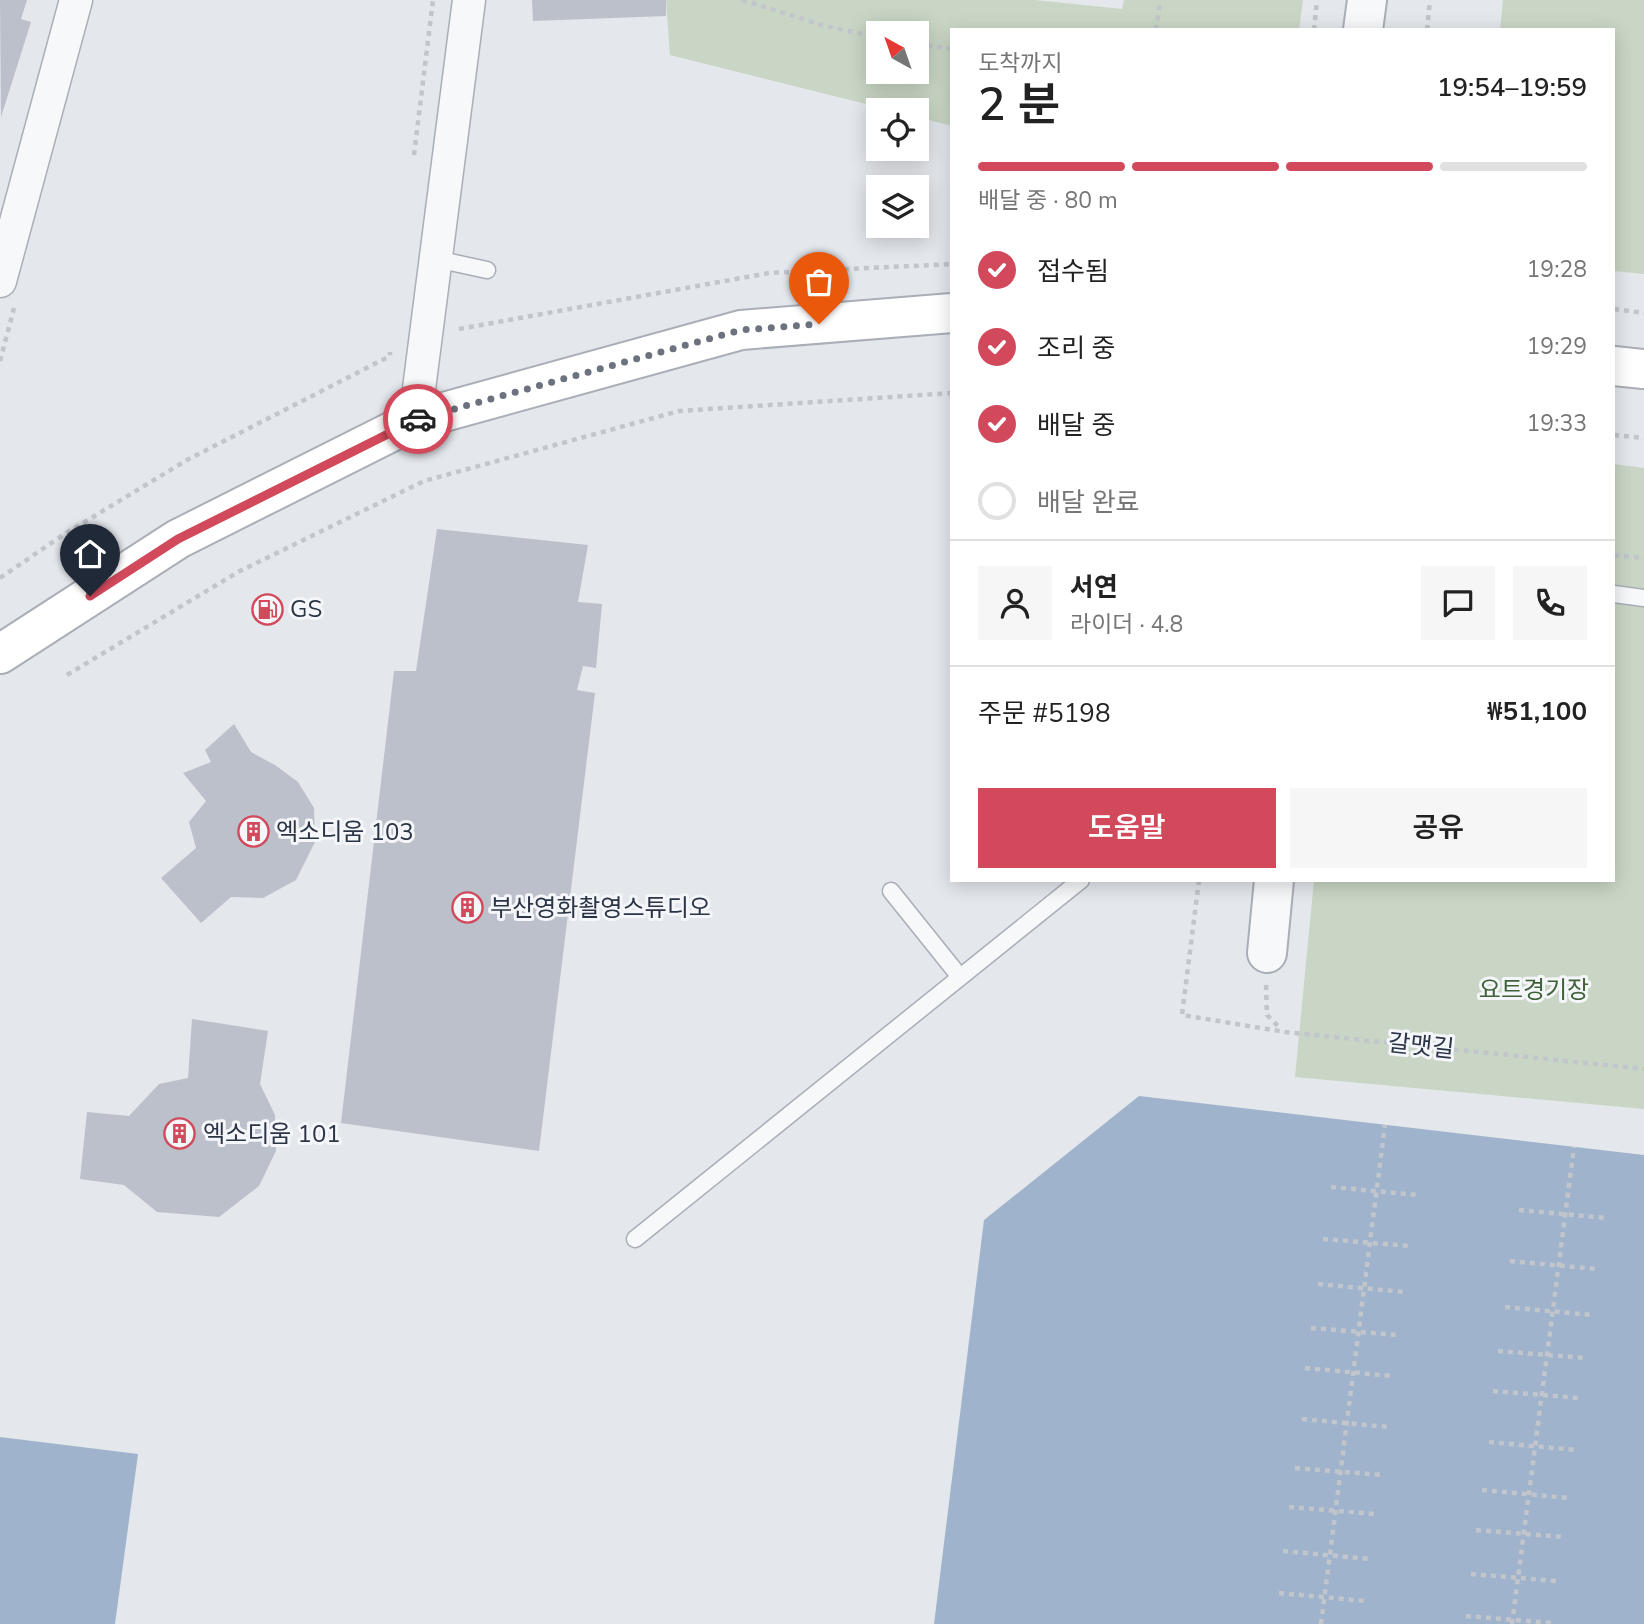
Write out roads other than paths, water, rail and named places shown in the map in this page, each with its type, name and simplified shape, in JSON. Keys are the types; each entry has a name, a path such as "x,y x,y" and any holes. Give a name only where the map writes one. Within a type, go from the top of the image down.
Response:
{"main road":[{"path":"0,654 178,539 415,420 741,330 950,313"},
{"path":"1615,366 1644,369"}],"street":[{"path":"0,281 76,0"},
{"path":"415,420 469,0"},
{"path":"1363,28 1367,0"},
{"path":"1267,953 1274,882"}],"lane":[{"path":"436,260 487,270"},
{"path":"1615,594 1644,598"},
{"path":"635,1239 1079,882"},
{"path":"891,891 960,978"}],"water":[{"path":"1139,1096 1644,1155 1644,1624 934,1624 984,1220"},
{"path":"0,1437 138,1454 115,1624 0,1624"}],"place":[{"name":"GS","path":"267,609"},
{"name":"엑소디움 103","path":"253,832"},
{"name":"부산영화촬영스튜디오","path":"467,908"},
{"name":"엑소디움 101","path":"180,1134"}],"park label":[{"name":"요트경기장","path":"1534,990"}]}
